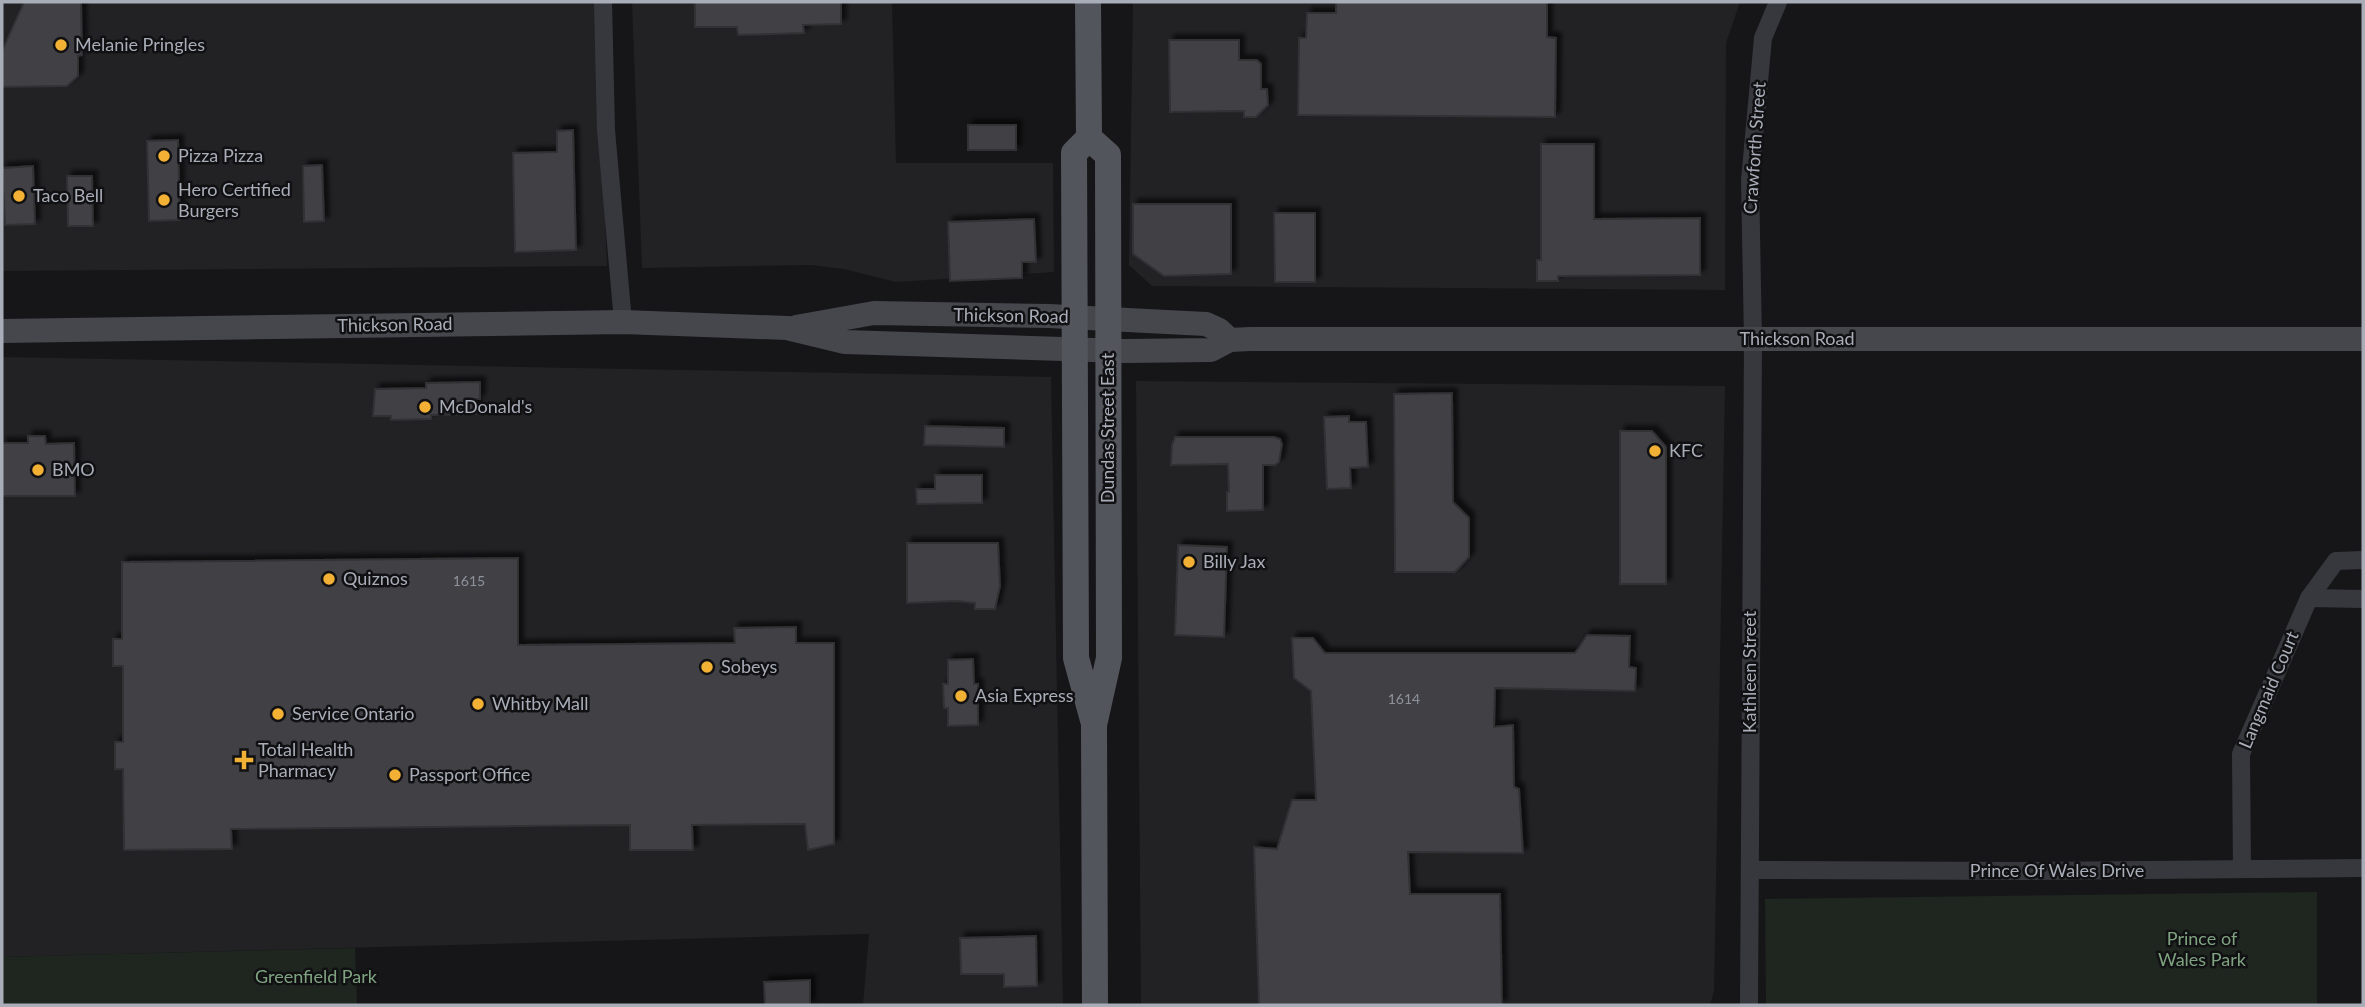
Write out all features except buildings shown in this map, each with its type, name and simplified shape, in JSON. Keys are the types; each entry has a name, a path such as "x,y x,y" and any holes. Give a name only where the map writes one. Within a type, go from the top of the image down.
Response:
{"main road":[{"name":"Dundas Street East","path":"1088,2 1089,138 1074,153 1076,658 1094,725"},
{"name":"Dundas Street East","path":"1089,138 1108,155 1110,658 1094,725 1095,1005"},
{"name":"Thickson Road","path":"787,328 874,313 1075,317 1206,324 1219,330 1230,340"},
{"name":"Thickson Road","path":"2,331 623,322 787,328 845,342 1108,350 1211,350 1230,340 2363,339"}],"street":[{"path":"603,2 606,130 623,322"},
{"name":"Crawforth Street","path":"1753,339 1750,180 1763,38 1778,2"},
{"name":"Kathleen Street","path":"1749,1005 1753,339"},
{"name":"Langmaid Court","path":"2242,869 2241,754 2309,598 2336,561 2363,561"},
{"path":"2309,598 2363,598"},
{"name":"Prince Of Wales Drive","path":"1750,870 2020,872 2363,868"}],"shaded area":[{"path":"2,2 596,2 607,266 2,271"},
{"path":"632,2 892,2 896,163 1053,163 1054,272 896,282 844,269 811,265 642,268"},
{"path":"1133,2 1740,2 1726,43 1725,290 1152,286 1129,265"},
{"path":"2,357 1051,377 1063,1005 863,1005 869,934 2,957"},
{"path":"1136,381 1725,386 1714,991 1710,1005 1141,1005"}],"green space":[{"name":"Prince of Wales Park","path":"2317,892 2317,1005 1766,1005 1765,899"},
{"name":"Greenfield Park","path":"355,948 357,1005 2,1005 2,957"}],"place":[{"name":"Melanie Pringles","path":"61,45"},
{"name":"Pizza Pizza","path":"164,156"},
{"name":"Taco Bell","path":"19,196"},
{"name":"Hero Certified Burgers","path":"164,200"},
{"name":"McDonald's","path":"425,407"},
{"name":"KFC","path":"1655,451"},
{"name":"BMO","path":"38,470"},
{"name":"Billy Jax","path":"1189,562"},
{"name":"Quiznos","path":"329,579"},
{"name":"Sobeys","path":"707,667"},
{"name":"Asia Express","path":"961,696"},
{"name":"Whitby Mall","path":"478,704"},
{"name":"Service Ontario","path":"278,714"},
{"name":"Total Health Pharmacy","path":"244,760"},
{"name":"Passport Office","path":"395,775"}]}
